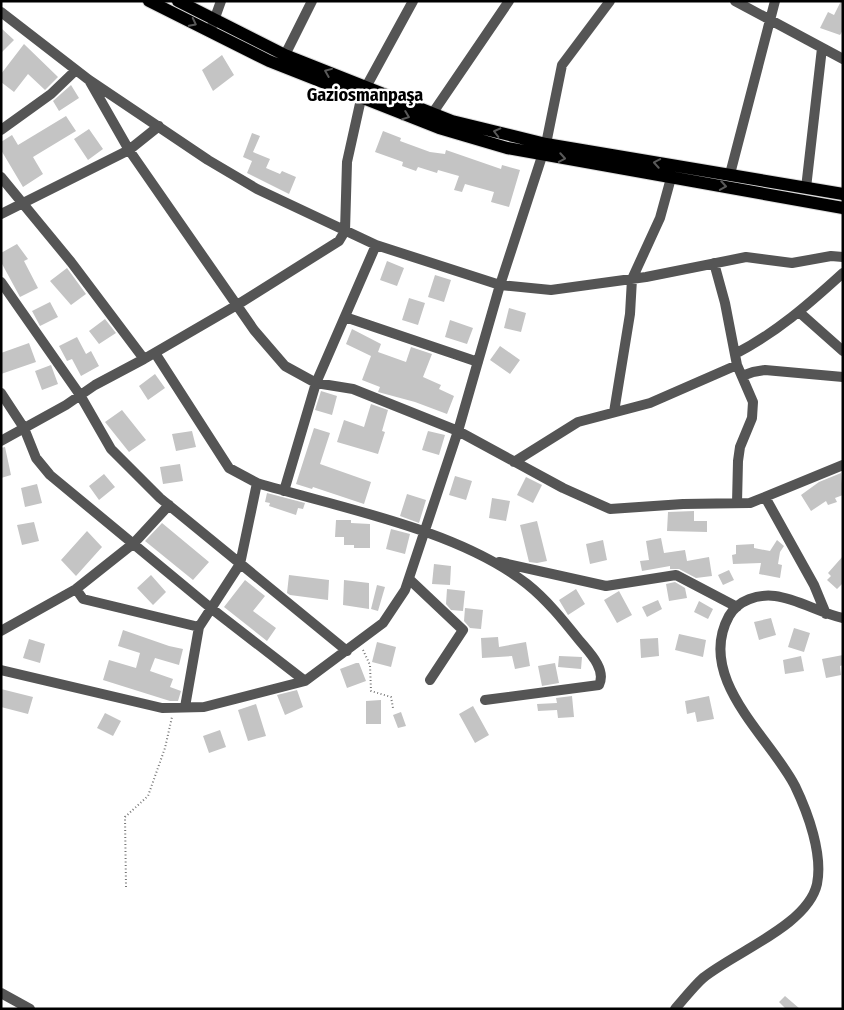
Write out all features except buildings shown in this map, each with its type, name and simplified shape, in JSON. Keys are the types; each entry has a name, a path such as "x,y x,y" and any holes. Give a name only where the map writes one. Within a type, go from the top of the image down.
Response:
{"main road":[{"path":"150,1 269,61 364,93 545,149 671,178 843,208"},
{"path":"178,1 285,55 438,128 507,148 545,149 730,174 843,194"}],"street":[{"path":"210,32 222,1"},
{"path":"285,55 312,1"},
{"path":"1,441 95,385 144,360 335,245 345,231 348,162 364,93 413,1"},
{"path":"432,114 509,1"},
{"path":"1,670 162,708 204,706 305,681 384,622 405,590 458,431 500,285 545,149 562,65 610,1"},
{"path":"735,1 843,59"},
{"path":"730,174 775,1"},
{"path":"1,12 89,80 208,160 257,189 376,245 500,285 551,290 632,279 746,257 792,263 831,256 843,257"},
{"path":"806,188 822,48"},
{"path":"1,130 51,94 76,70"},
{"path":"89,80 129,150 237,305 285,366 316,383 353,389 458,431 563,488 610,509 750,503 843,465"},
{"path":"1,214 129,150 159,126"},
{"path":"1,177 72,262 144,360"},
{"path":"614,412 630,314 632,279 660,218 671,178"},
{"path":"284,491 316,383 376,245"},
{"path":"714,263 737,366 751,395 753,410 738,461 737,503"},
{"path":"735,354 760,341 799,312 843,273"},
{"path":"1,282 80,395 111,448 169,505 347,651"},
{"path":"799,312 843,352"},
{"path":"345,317 478,362"},
{"path":"155,353 229,468 257,484 425,531 494,561 606,586 676,576 737,606"},
{"path":"514,462 578,422 650,403 737,366"},
{"path":"742,376 765,370 843,377"},
{"path":"1,392 24,428 36,458 50,475 212,609 305,681"},
{"path":"179,707 199,628 240,564 257,484"},
{"path":"764,497 814,586 826,614"},
{"path":"1,631 76,589 134,543 169,505"},
{"path":"485,700 600,685 602,681 600,671 593,657 555,611 527,584 494,561"},
{"path":"409,579 462,630 430,680"},
{"path":"76,589 83,599 199,628"},
{"path":"675,1009 704,978 802,912 813,896 817,885 818,872 815,844 802,802 787,772 735,698 724,671 723,632 725,623 737,606 752,598 773,596 843,618"},
{"path":"1,993 30,1009"},
{"path":"682,1009 686,997"}],"path":[{"path":"359,641 370,666 371,691 391,697 393,708"},
{"path":"126,887 125,817 148,796 179,707"}],"district":[{"name":"Gaziosmanpaşa","path":"365,95"}]}
